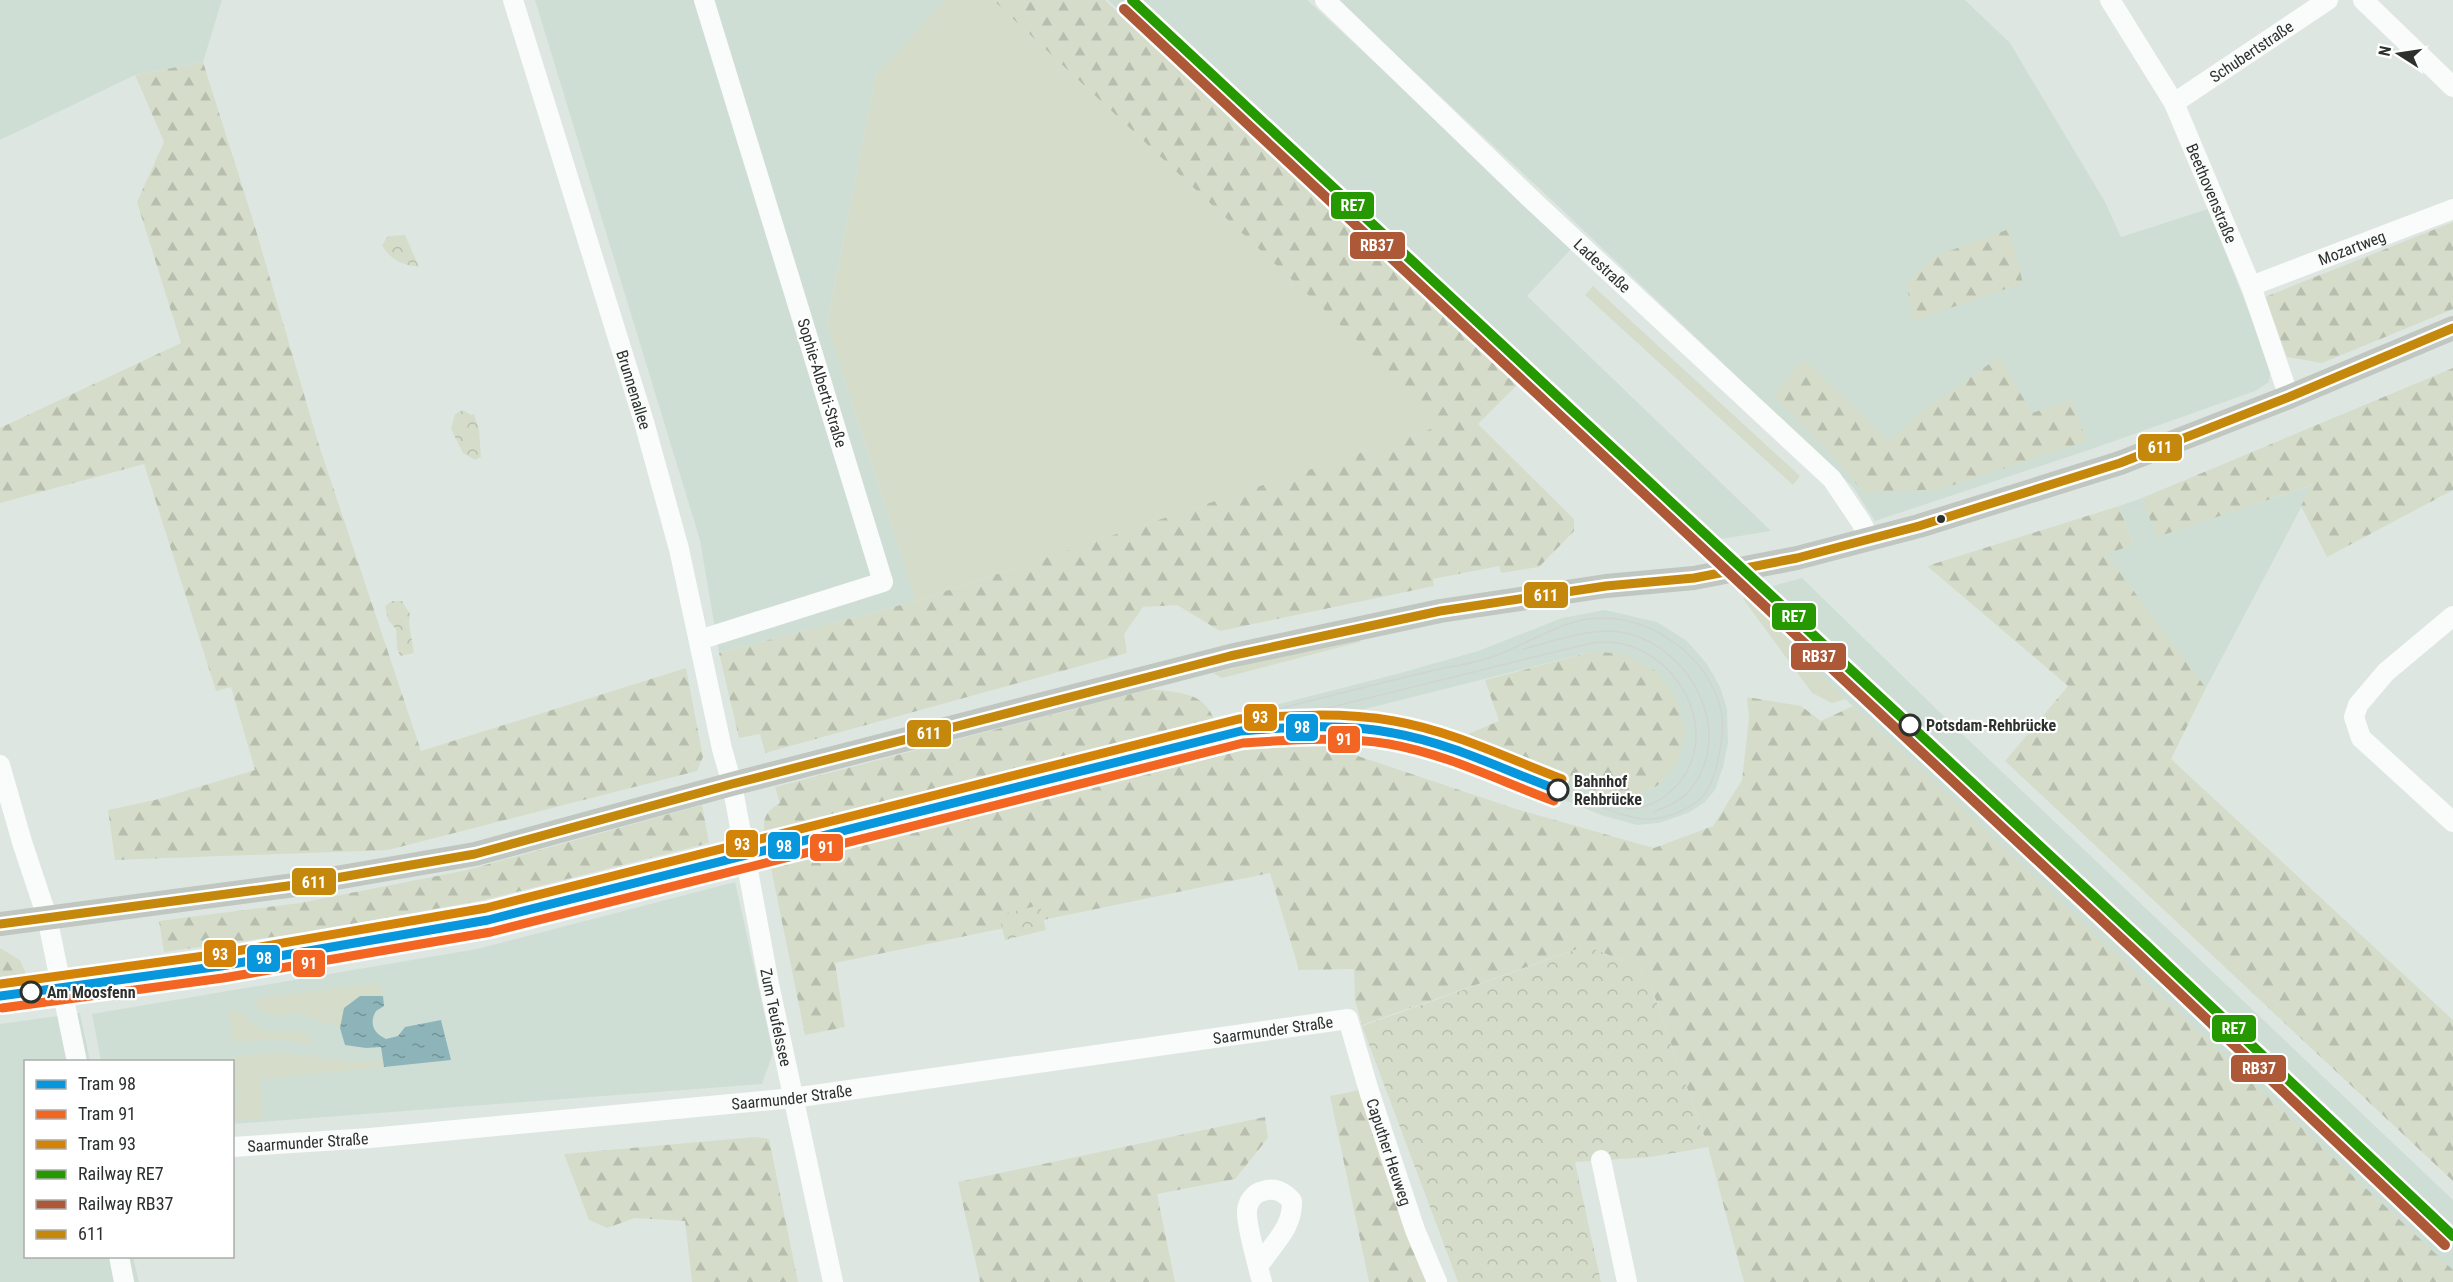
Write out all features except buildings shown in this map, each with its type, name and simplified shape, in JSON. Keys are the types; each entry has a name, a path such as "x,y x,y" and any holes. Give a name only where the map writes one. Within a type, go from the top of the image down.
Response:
{"main road":[{"path":"0,924 294,885 475,854 732,784 1230,656 1417,615 1586,589 1667,581 1797,558 1870,540 2120,463 2289,397 2453,328"}],"street":[{"name":"Brunnenallee","path":"513,0 644,422 679,549 722,749 732,784"},
{"name":"Sophie-Alberti-Straße","path":"699,640 883,582 704,0"},
{"name":"Ladestraße","path":"1325,0 1540,207 1832,479 1862,522 1870,540"},
{"name":"Beethovenstraße","path":"2110,0 2174,103 2251,286 2289,397"},
{"name":"Schubertstraße","path":"2174,103 2328,0"},
{"path":"2363,0 2453,87"},
{"name":"Mozartweg","path":"2251,286 2453,209"},
{"path":"2453,616 2386,672 2358,705 2354,717 2361,738 2453,822"},
{"path":"0,765 47,917 77,1060"},
{"name":"Zum Teufelssee","path":"732,784 770,992 833,1282"},
{"name":"Saarmunder Straße","path":"234,1147 370,1138 793,1098 1348,1019"},
{"name":"Caputher Heuweg","path":"1348,1019 1415,1230 1437,1282"},
{"path":"1601,1160 1627,1282"},
{"path":"119,1258 124,1282"}],"shaded area":[{"path":"0,0 222,0 203,62 135,75 0,140"},
{"path":"535,0 946,0 876,75 827,324 916,601 719,653 700,540"},
{"path":"1108,0 1307,0 1574,246 1527,296 1771,531 1690,544"},
{"path":"1337,0 1965,0 2010,43 2105,202 2121,237 2208,209 2271,367 2269,382 2255,391 2092,449 1875,521 1853,487 1557,205"},
{"path":"2313,485 2206,688 2105,554 2133,545 2119,506 2142,498 2157,536"},
{"path":"1802,578 1958,730 2453,1200 2453,1271 1840,694 1784,637 1747,593"},
{"path":"1605,610 1657,622 1687,641 1707,664 1720,687 1727,709 1728,743 1715,790 1704,803 1688,813 1659,823 1637,825 1601,815 1473,762 1401,741 1338,734 1288,735 769,858 765,835 1397,674 1478,651 1562,618","holes":["1595,651 1678,762 1657,786 1627,798 1470,742 1404,725 1337,716"]},
{"path":"735,882 773,1053 762,1084 234,1124 234,1060 101,1060 92,1014 477,949"},
{"path":"80,1013 90,1060 24,1060 24,1258 133,1258 139,1282 0,1282 0,1024"}],"green space":[{"path":"946,0 993,0 1447,424 916,601 827,324 876,75"},
{"path":"993,0 1105,0 1517,385 1478,424 1574,519 1574,531 1539,567 1501,573 1499,566 1433,579 1434,586 1220,631 1177,605 1143,607 1124,634 1127,653 765,753 760,734 739,738 719,653 916,601 1446,424"},
{"path":"203,62 252,217 318,442 421,751 686,668 703,757 697,771 388,850 115,860 108,810 155,800 255,770 231,687 216,691 144,464 0,503 0,428 181,343 137,202 164,142 135,75"},
{"path":"2453,222 2453,309 2322,363 2287,357 2265,297"},
{"path":"2009,229 2023,283 1912,321 1907,283 1933,257"},
{"path":"405,235 419,267 397,261 382,245 388,236"},
{"path":"1593,286 1800,476 1793,485 1585,295"},
{"path":"1999,357 2032,413 2071,400 2087,441 1941,489 1864,493 1832,454 1773,395 1804,359 1888,441 1921,412"},
{"path":"2453,368 2453,490 2327,557 2301,506 2312,485 2157,537 2142,498"},
{"path":"463,410 471,415 474,414 479,429 481,457 475,460 463,453 451,429 455,414"},
{"path":"2119,506 2133,545 2106,554 2206,688 2171,759 2453,1020 2453,1181 2005,761 2068,686 1927,566"},
{"path":"1747,593 1784,637 1845,699 1832,703 1812,693 1744,600 1743,595"},
{"path":"392,601 402,601 410,614 409,624 414,653 400,656 396,629 388,620 385,606"},
{"path":"1359,637 1360,642 1222,678 1213,673"},
{"path":"1595,651 1626,655 1656,671 1676,698 1685,733 1678,762 1657,786 1627,798 1590,790 1470,742 1468,734 1499,721 1485,680"},
{"path":"1150,689 1197,698 1204,703 1215,721 765,835 766,816 780,803 775,787"},
{"path":"1747,697 1801,706 1821,721 1853,706 2453,1270 2453,1282 1744,1282 1708,1147 1649,981 1634,965 1586,946 1362,1025 1355,1000 1354,969 1299,970 1270,873 835,963 845,1027 805,1035 769,858 1288,735 1328,746 1516,809 1654,848 1713,826 1742,780 1749,718"},
{"path":"702,805 709,843 484,900 308,932 164,952 159,921 300,903 467,870"},
{"path":"1040,905 1046,930 1005,940 999,915"},
{"path":"1586,946 1634,965 1649,981 1708,1147 1651,1157 1575,1162 1601,1282 1458,1282 1362,1026"},
{"path":"0,948 20,960 26,974 0,978"},
{"path":"380,983 383,996 360,996 345,1007 340,1028 301,1014 270,1016 251,1003 264,997"},
{"path":"236,1009 264,1031 304,1032 315,1044 273,1039 232,1042 229,1011"},
{"path":"278,1052 356,1062 383,1061 384,1067 260,1079 263,1118 234,1120 234,1108 238,1107 233,1057"},
{"path":"1360,1090 1430,1282 1369,1282 1330,1096"},
{"path":"1265,1117 1268,1138 1235,1179 1157,1194 1175,1282 980,1282 958,1182"},
{"path":"755,1137 769,1139 798,1282 692,1282 685,1221 635,1218 607,1228 589,1220 564,1154"}],"water":[{"path":"360,996 383,996 384,1006 376,1011 373,1027 386,1039 398,1036 405,1027 441,1020 451,1060 384,1067 381,1047 366,1048 345,1045 340,1028 344,1008"}],"tram line":[{"path":"1250,716 1405,677 1480,661 1560,627 1586,619 1620,619 1640,624 1659,633 1691,657 1704,673 1714,691 1722,720 1719,758 1711,783 1699,800 1671,815 1642,819 1618,813 1558,790"},
{"path":"1523,649 1587,633 1600,631 1626,633 1650,642 1670,656 1688,675 1700,697 1708,720 1709,745 1703,769 1686,795 1654,812"},
{"path":"1214,736 1596,642 1629,646 1652,657 1672,674 1686,696 1695,720 1696,745 1688,769 1671,791 1650,804 1626,809"},
{"name":"93","path":"0,984 219,954 486,908 1239,719 1336,715 1394,721 1458,738 1562,779"},
{"name":"98","path":"0,996 221,966 488,920 1241,731 1336,727 1393,733 1456,750 1558,790"},
{"name":"91","path":"2,1008 223,978 491,932 1243,743 1335,739 1389,744 1452,761 1554,801"}],"rail line":[{"name":"RE7","path":"1132,0 2146,945 2453,1236"},
{"name":"RB37","path":"1124,9 2138,954 2445,1245"}],"transit line":[{"name":"611","path":"0,924 295,885 475,854 732,784 1230,656 1440,611 1606,586 1694,578 1797,558 1919,526 2120,463 2289,397 2453,328"}],"place":[{"name":"Potsdam-Rehbrücke","path":"1910,725"},
{"name":"Bahnhof Rehbrücke","path":"1558,790"},
{"name":"Am Moosfenn","path":"31,992"}]}
